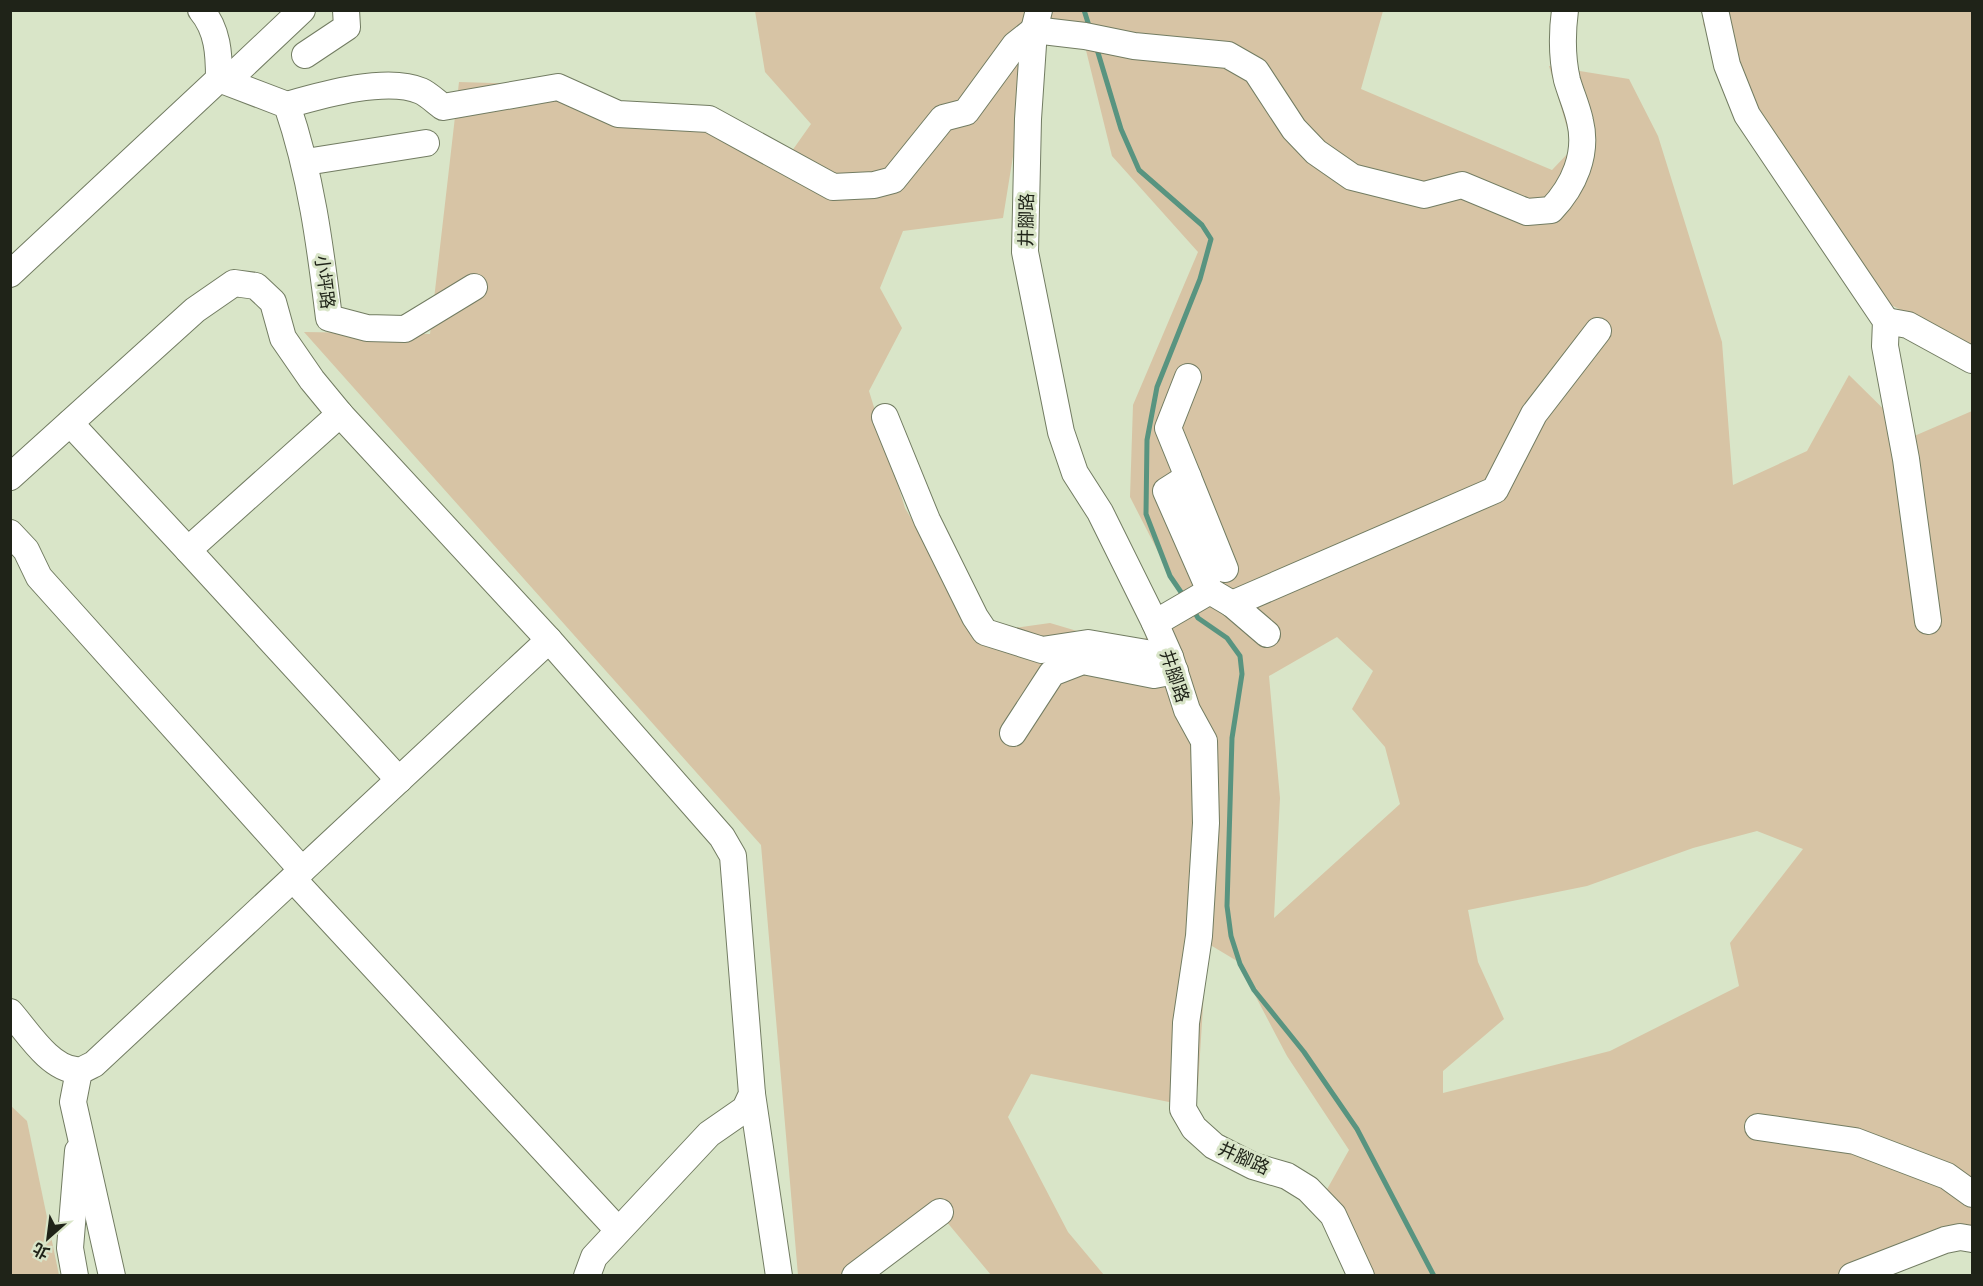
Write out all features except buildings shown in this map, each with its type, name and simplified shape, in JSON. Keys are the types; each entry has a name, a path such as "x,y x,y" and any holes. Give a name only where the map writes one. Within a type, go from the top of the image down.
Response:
{"street":[{"path":"201,10 210,21 219,50 224,80"},
{"path":"10,274 302,10"},
{"path":"305,55 347,27 346,10"},
{"path":"224,80 287,105 356,90 395,85 422,91 443,107 558,87 618,114 710,119 833,187 874,185 893,180 943,118 966,112 1036,20 1085,36 1134,46 1228,55 1256,71 1294,129 1316,152 1352,177 1424,195 1462,185 1527,212 1551,210 1564,196 1576,171 1583,146 1580,122 1567,79 1563,33 1565,10"},
{"path":"1715,10 1727,65 1747,115 1886,321 1886,346 1906,459 1928,621"},
{"name":"井腳路","path":"1036,20 1028,119 1025,252 1061,432 1075,473 1100,512 1155,623 1172,664 1187,710 1204,741 1206,823 1198,936 1186,1023 1183,1109 1194,1128 1214,1146 1253,1166 1287,1176 1308,1189 1333,1215 1361,1275"},
{"name":"小坪路","path":"287,105 306,162 320,242 329,318 368,328 405,329 474,287"},
{"path":"306,162 426,143"},
{"path":"10,477 195,310 234,283 256,286 273,302 283,338 312,380 340,414 549,640 722,837 733,856 752,1094 779,1275"},
{"path":"1886,321 1908,325 1972,360"},
{"path":"1155,623 1495,490 1534,414 1598,331"},
{"path":"1188,377 1168,428 1225,569"},
{"path":"188,550 340,414"},
{"path":"885,417 927,520 985,633 1042,650 1088,643 1172,664"},
{"path":"70,423 399,780"},
{"path":"1188,477 1166,491 1221,597 1267,634"},
{"path":"10,533 26,550 39,577 297,875 618,1230"},
{"path":"10,1012 55,1062 65,1068 79,1071 94,1064 549,640"},
{"path":"1013,734 1053,673 1083,660 1154,675 1172,664"},
{"path":"79,1071 73,1102 112,1275"},
{"path":"587,1275 594,1257 618,1230 709,1134 745,1109 752,1094"},
{"path":"1758,1126 1855,1141 1947,1176 1972,1194"},
{"path":"75,1275 70,1248 76,1161 81,1134"},
{"path":"855,1275 940,1212"},
{"path":"1852,1275 1945,1240 1960,1237 1972,1239"}],"shaded area":[{"path":"755,11 1383,11 1361,89 1552,170 1573,148 1549,66 1629,79 1658,136 1722,342 1733,485 1807,451 1849,375 1912,437 1972,411 1972,1250 1961,1248 1888,1276 1346,1275 1316,1209 1349,1150 1287,1056 1237,961 1207,943 1198,1086 1169,1102 1031,1074 1008,1117 1068,1232 1104,1275 991,1275 931,1203 840,1275 798,1275 761,845 304,332 430,334 459,82 531,84 693,115 787,158 811,124 765,72","holes":["1034,27 1082,34 1112,156 1198,252 1133,405 1130,497 1189,612 1131,647 1050,623 979,633 905,508 869,391 902,328 880,288 903,231 1003,218","1337,637 1373,671 1352,709 1385,747 1400,804 1274,918 1280,798 1269,676","1757,831 1803,849 1730,943 1739,986 1610,1051 1443,1093 1443,1071 1504,1019 1478,962 1468,910 1587,886 1693,848"]},
{"path":"1706,11 1972,11 1972,347 1872,295 1764,143 1703,24"},
{"path":"10,1105 27,1121 59,1275 11,1275"}],"waterway":[{"path":"1084,10 1090,29"},
{"path":"1096,46 1121,129 1139,170 1202,225 1211,239 1200,279 1157,387 1147,440 1146,514 1170,576 1185,598"},
{"path":"1192,608 1198,618 1227,638 1240,656 1242,674 1232,738 1227,906 1231,936 1240,964 1254,990 1304,1052 1357,1129 1434,1276"}]}
